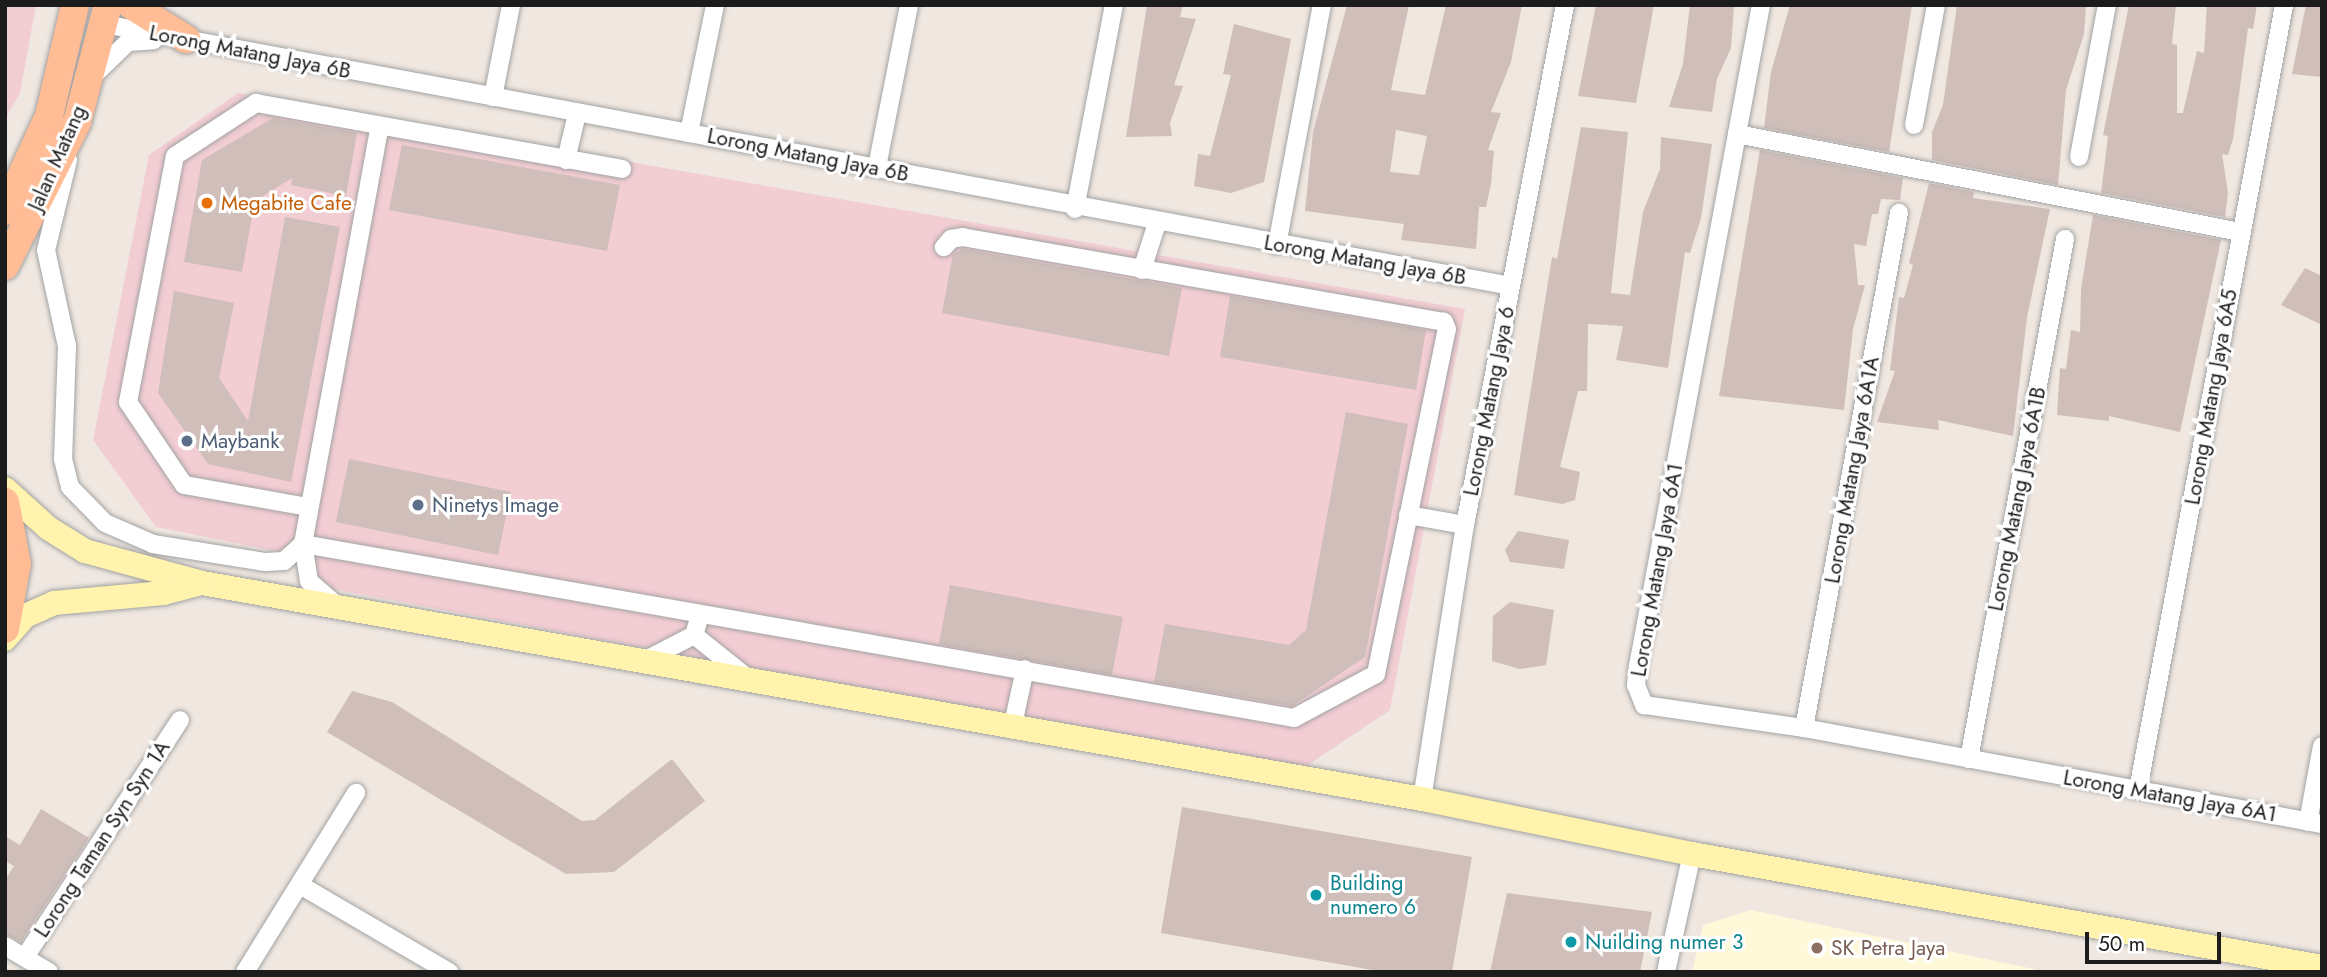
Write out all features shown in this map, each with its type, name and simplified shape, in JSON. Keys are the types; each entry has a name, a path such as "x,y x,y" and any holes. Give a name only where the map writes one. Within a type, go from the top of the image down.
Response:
{"main road":[{"name":"Jalan Matang","path":"5,212 49,116 75,5"},
{"path":"131,5 186,39"},
{"name":"Jalan Matang","path":"5,266 78,122 106,15"},
{"path":"5,212 37,170 60,122 86,38 106,15"},
{"path":"5,502 17,564 5,629"}],"street":[{"path":"493,97 511,5"},
{"path":"689,133 715,5"},
{"path":"877,167 909,5"},
{"path":"1074,209 1114,5"},
{"path":"1277,244 1322,5"},
{"name":"Lorong Matang Jaya 6","path":"1422,799 1465,525 1565,5"},
{"name":"Lorong Matang Jaya 6A1","path":"1761,5 1636,685 1644,705 1804,728 2315,823"},
{"path":"1914,125 1936,5"},
{"path":"2078,157 2107,5"},
{"name":"Lorong Matang Jaya 6A5","path":"2138,790 2284,5"},
{"name":"Lorong Matang Jaya 6B","path":"106,15 186,39 577,114 877,167 1074,209 1511,286"},
{"path":"86,94 109,54 128,42 186,39"},
{"path":"308,507 184,485 128,402 175,156 256,103 622,169"},
{"path":"566,160 577,114"},
{"path":"78,122 46,250 67,346 63,459 70,487 105,523 153,544 265,562 284,561 303,544"},
{"path":"334,603 309,581 303,544 380,126"},
{"path":"1737,134 2240,232"},
{"name":"Lorong Matang Jaya 6A1A","path":"1804,728 1899,213"},
{"path":"1142,270 1157,223"},
{"path":"303,544 1294,718 1376,674 1447,329 1444,322 964,237 951,239 944,247"},
{"name":"Lorong Matang Jaya 6A1B","path":"1969,759 2065,239"},
{"path":"5,489 48,528 85,551 202,583 334,603 1012,729 1422,799 1692,854 2322,967"},
{"path":"1408,515 1465,525"},
{"path":"5,639 25,616 54,603 164,593 202,583"},
{"path":"644,661 694,635 700,615"},
{"path":"694,635 750,680"},
{"path":"1012,729 1025,669"},
{"name":"Lorong Taman Syn Syn 1A","path":"25,957 180,720"},
{"path":"2315,823 2322,746"},
{"path":"246,972 356,793"},
{"path":"1666,972 1692,854"},
{"path":"300,886 449,972"},
{"path":"5,946 49,972"}],"shaded area":[{"path":"5,5 36,5 20,93 5,119"},
{"path":"238,93 1465,309 1390,710 1299,771 322,587 280,552 156,527 93,440 149,155"},
{"name":"SK Petra Jaya","path":"1751,910 2048,972 1692,972 1703,925"}],"building":[{"path":"1147,5 1183,5 1180,17 1196,19 1174,85 1183,86 1170,123 1172,136 1126,137"},
{"path":"1347,5 1409,5 1391,90 1425,95 1446,5 1522,5 1511,62 1491,112 1501,113 1488,150 1494,151 1491,184 1486,207 1479,207 1476,249 1401,240 1404,224 1305,211 1313,132","holes":["1396,130 1427,136 1419,175 1390,172"]},
{"path":"1596,5 1654,5 1636,103 1578,96"},
{"path":"1690,5 1734,5 1731,48 1717,79 1712,112 1669,107 1683,64"},
{"path":"1790,5 1912,5 1889,152 1764,128 1771,72"},
{"path":"1957,5 2086,5 2084,34 2066,90 2058,185 1932,160 1932,132 1943,105"},
{"path":"2129,5 2176,5 2172,44 2177,45 2177,113 2183,113 2197,51 2204,53 2207,5 2257,5 2253,29 2248,28 2233,139 2228,155 2222,154 2228,193 2225,217 2101,193 2108,136 2103,135"},
{"path":"2306,5 2322,5 2322,77 2292,74"},
{"path":"1234,24 1291,39 1264,182 1231,193 1194,186 1198,154 1210,156 1231,75 1223,74"},
{"path":"273,118 357,133 346,196 291,185 292,178 242,209 253,211 242,272 184,262 202,160"},
{"path":"1581,127 1628,132 1611,293 1630,295 1643,212 1660,169 1661,137 1712,144 1701,218 1690,253 1685,252 1668,368 1616,360 1623,326 1588,324 1587,391 1578,391 1560,467 1580,472 1575,500 1562,504 1514,495 1552,257 1557,259"},
{"path":"402,145 620,185 607,251 389,210"},
{"path":"1760,150 1903,178 1900,200 1881,199 1878,214 1872,214 1866,246 1854,244 1858,285 1865,285 1853,329 1844,410 1719,396"},
{"path":"1929,183 1974,192 1973,198 2050,209 2027,317 2013,436 1938,420 1939,430 1877,422 1895,371 1890,370 1899,297 1904,298 1913,265 1909,263"},
{"path":"2093,215 2221,240 2180,432 2109,416 2109,421 2057,415 2060,368 2066,369 2071,330 2080,332 2081,289"},
{"path":"285,217 340,227 291,482 208,464 158,393 174,291 234,303 219,378 248,421"},
{"path":"963,249 1182,288 1169,356 942,313 953,254"},
{"path":"2305,268 2322,276 2322,325 2281,305"},
{"path":"1230,296 1426,330 1416,390 1220,357"},
{"path":"1346,412 1408,424 1365,657 1292,706 1154,682 1165,624 1289,645 1306,630"},
{"path":"349,459 511,492 498,555 336,522"},
{"path":"1518,531 1569,540 1564,569 1510,562 1505,550"},
{"path":"950,585 1123,617 1112,675 939,644"},
{"path":"1510,602 1554,610 1546,665 1520,669 1492,661 1493,616"},
{"path":"352,691 392,702 582,821 595,820 672,759 705,801 614,872 566,874 327,732"},
{"name":"Building numero 6","path":"1182,807 1472,857 1452,972 1384,972 1161,933"},
{"path":"41,809 89,838 21,942 5,934 5,880 14,866 5,861 5,836 20,845"},
{"name":"Nuilding numer 3","path":"1507,893 1652,912 1640,972 1490,972"}],"place":[{"name":"Megabite Cafe","path":"207,203"},
{"name":"Maybank","path":"187,441"},
{"name":"Ninetys Image","path":"418,505"},
{"name":"Building numero 6","path":"1316,895"},
{"name":"Nuilding numer 3","path":"1571,942"},
{"name":"SK Petra Jaya","path":"1817,948"}]}
